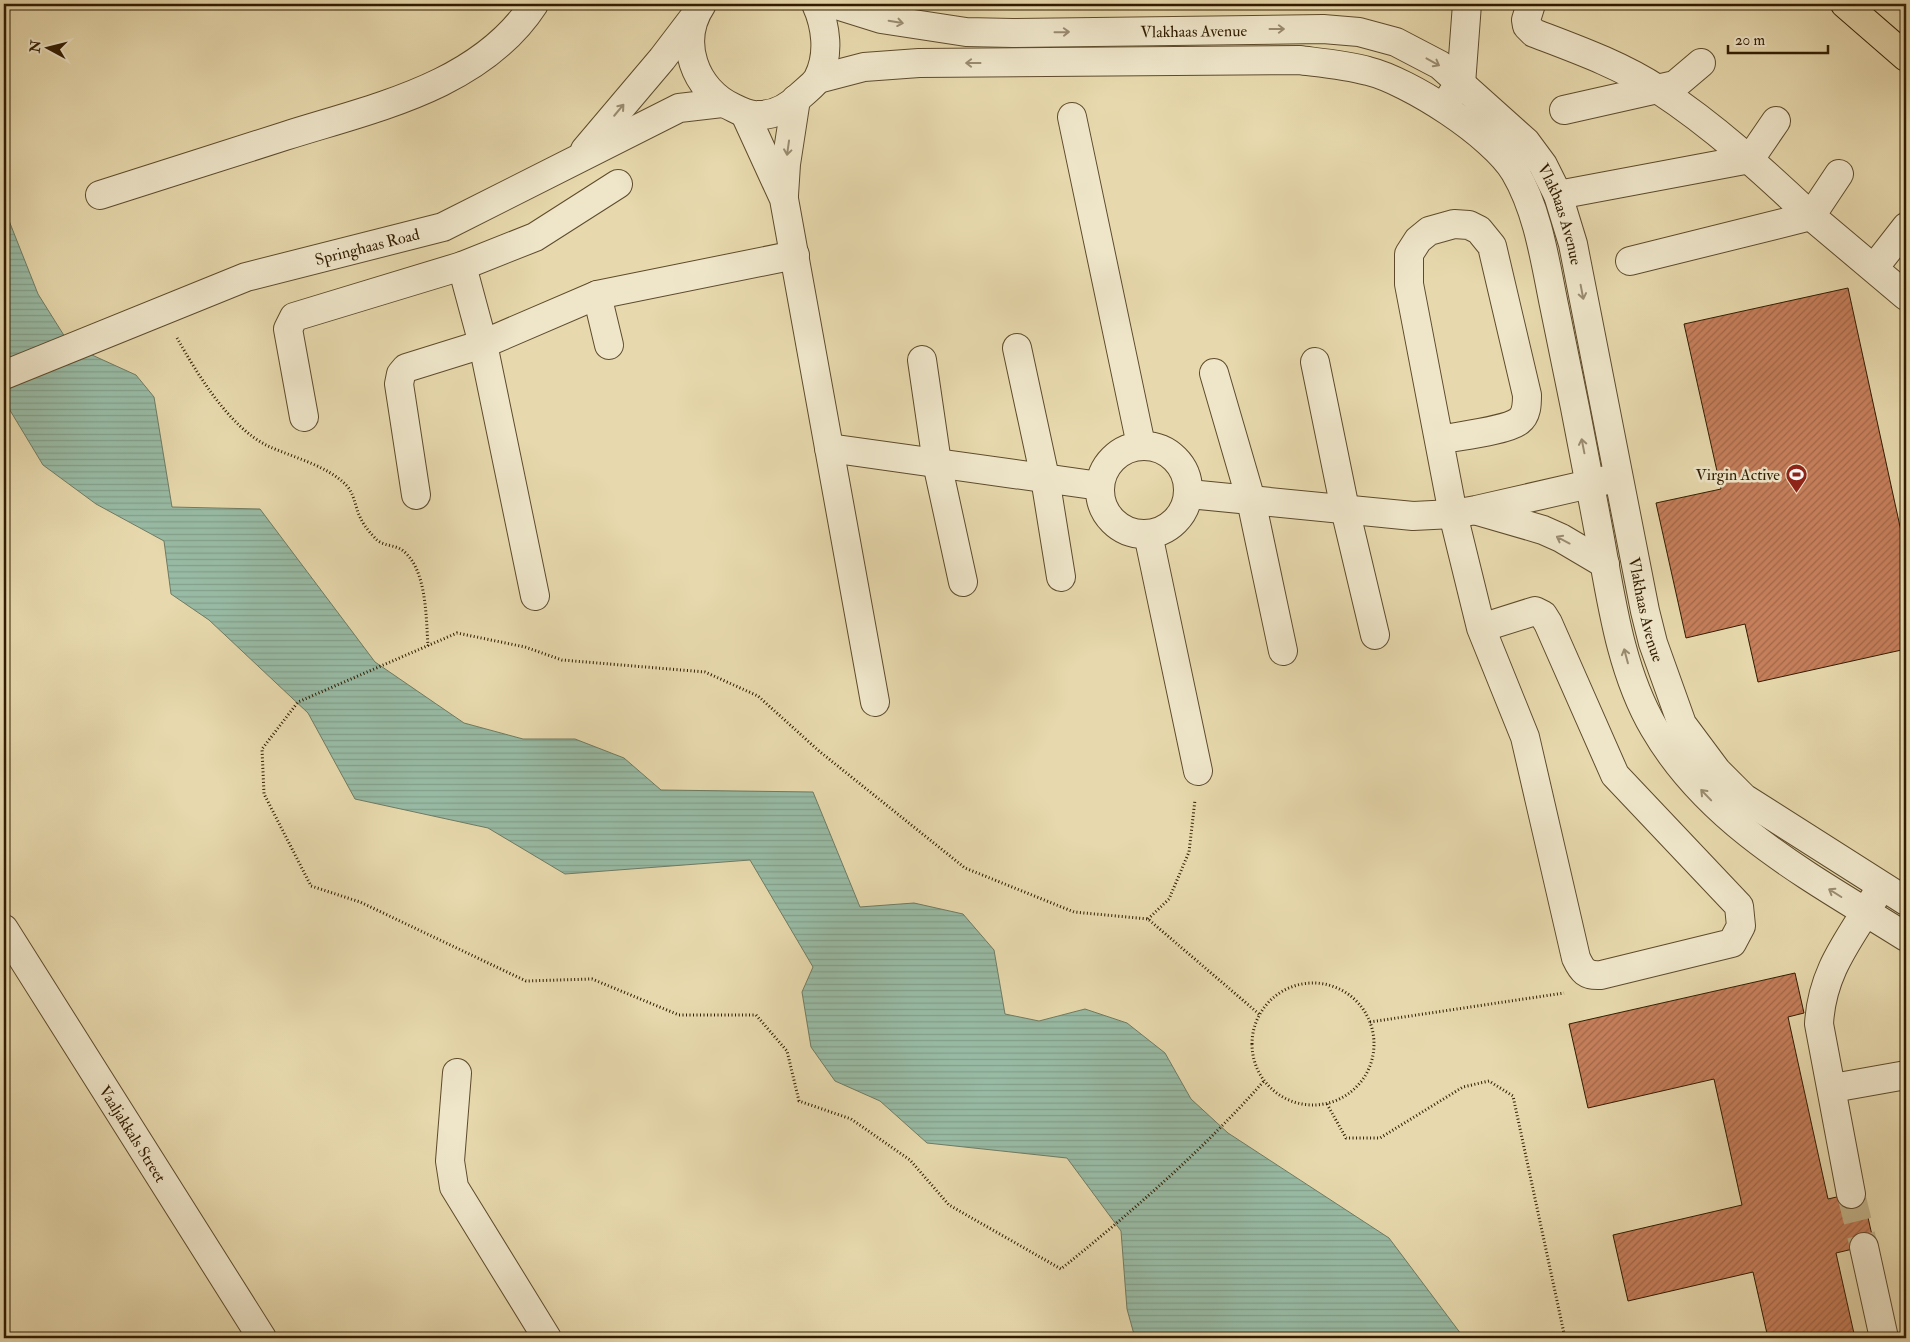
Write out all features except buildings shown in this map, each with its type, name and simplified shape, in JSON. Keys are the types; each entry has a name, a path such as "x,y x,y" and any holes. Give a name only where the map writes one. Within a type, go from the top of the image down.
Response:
{"highway":[{"path":"1845,4 1906,57"}],"street":[{"path":"100,195 424,92 497,48 518,26 534,4"},
{"path":"816,4 822,17 825,38 824,58 818,79"},
{"name":"Vlakhaas Avenue","path":"832,4 881,19 936,29 966,32 1278,29 1359,32 1396,42 1440,66 1526,142 1543,165 1558,196 1573,244 1618,477 1653,643 1682,724 1717,771 1744,798 1906,901"},
{"path":"1441,106 1461,84 1467,4"},
{"path":"1531,4 1526,20 1527,26 1534,33 1622,70 1658,89 1750,159 1810,216 1906,296"},
{"path":"699,9 690,39 693,64 704,86 734,108 784,199"},
{"path":"575,160 649,74 699,9"},
{"name":"Vlakhaas Avenue","path":"818,79 864,67 901,64 1300,60 1371,71 1405,86 1441,106 1486,140 1514,169 1528,202 1544,258 1617,623 1631,676 1654,728 1700,790 1735,825 1772,852 1906,937"},
{"path":"1564,110 1675,85 1701,63"},
{"name":"Springhaas Road","path":"4,375 246,277 443,226 679,108 734,108 759,116 772,113 796,100 818,79"},
{"path":"796,100 786,164 784,199 875,702"},
{"path":"1072,117 1141,445"},
{"path":"1558,196 1750,159 1776,121"},
{"path":"1630,261 1810,216 1839,174"},
{"path":"304,417 288,329 294,317 462,266 535,237 618,184"},
{"path":"1439,440 1507,426 1520,420 1526,410 1527,395 1492,246 1479,230 1469,225 1454,224 1429,231 1418,240 1409,254 1409,284 1439,440 1464,512 1481,628 1525,737 1576,958 1583,972 1590,976 1601,975 1732,943 1738,935 1741,913 1739,906 1615,775 1548,623 1542,615 1535,611 1481,628"},
{"path":"1874,268 1906,227"},
{"path":"416,496 399,384 401,374 406,368 483,344 597,295 795,255"},
{"path":"462,266 483,344 535,596"},
{"path":"597,295 609,345"},
{"path":"1017,348 1045,478 1061,577"},
{"path":"922,360 937,463 963,582"},
{"path":"1315,362 1345,509 1375,635"},
{"path":"1214,373 1251,500 1283,651"},
{"path":"1141,445 1156,447 1170,454 1181,465 1188,479 1189,494 1185,509 1176,522 1163,531 1148,534 1132,533 1113,521 1101,502 1100,486 1104,471 1113,458 1126,450 1141,445"},
{"path":"829,448 1100,486"},
{"path":"1189,494 1413,516 1464,512 1590,485 1618,477"},
{"path":"1464,512 1543,530 1562,538 1605,564"},
{"path":"1148,534 1198,771"},
{"path":"1851,1194 1819,1024 1820,1010 1825,983 1842,947 1881,886"},
{"name":"Vaaljakkals Street","path":"4,929 262,1338"},
{"path":"457,1073 450,1161 454,1187 547,1338"},
{"path":"1832,1088 1906,1075"},
{"path":"1864,1247 1884,1338"}],"path":[{"path":"162,310 190,362 235,423 266,445 321,468 346,485 356,503 361,520 378,541 401,550 415,564 424,596 428,646"},
{"path":"1259,1014 1148,919 1074,912 965,868 819,751 758,696 705,672 562,660 525,646 456,633 298,702 262,749 264,794 311,886 360,902 526,982 592,978 679,1016 756,1015 787,1051 798,1101 851,1119 910,1160 949,1205 1061,1269 1110,1230 1230,1120 1264,1081"},
{"path":"1148,919 1168,899 1189,852 1198,771"},
{"path":"1370,1022 1569,993 1583,972"},
{"path":"1317,982 1334,985 1349,994 1362,1006 1370,1022 1374,1039 1373,1056 1367,1073 1357,1086 1343,1098 1327,1104 1309,1105 1292,1102 1276,1093 1264,1081 1256,1066 1252,1048 1253,1031 1259,1014 1269,1001 1283,990 1300,984 1317,982"},
{"path":"1327,1104 1346,1138 1380,1138 1463,1087 1489,1081 1513,1096 1565,1338"}],"shaded area":[{"path":"4,208 38,294 70,345 136,375 154,397 172,507 260,509 375,662 464,723 523,739 575,739 624,758 661,790 813,792 860,907 914,903 963,914 994,950 1005,1014 1039,1021 1085,1009 1127,1023 1165,1053 1191,1099 1228,1133 1389,1238 1464,1338 1135,1338 1127,1309 1121,1231 1067,1158 927,1143 880,1101 835,1081 811,1047 802,992 813,967 750,860 565,874 488,828 355,799 308,713 209,620 171,594 164,541 96,504 43,465 5,402"}],"tunnel":[{"path":"1851,1194 1864,1247"}],"place":[{"name":"Virgin Active","path":"1796,493"}]}
